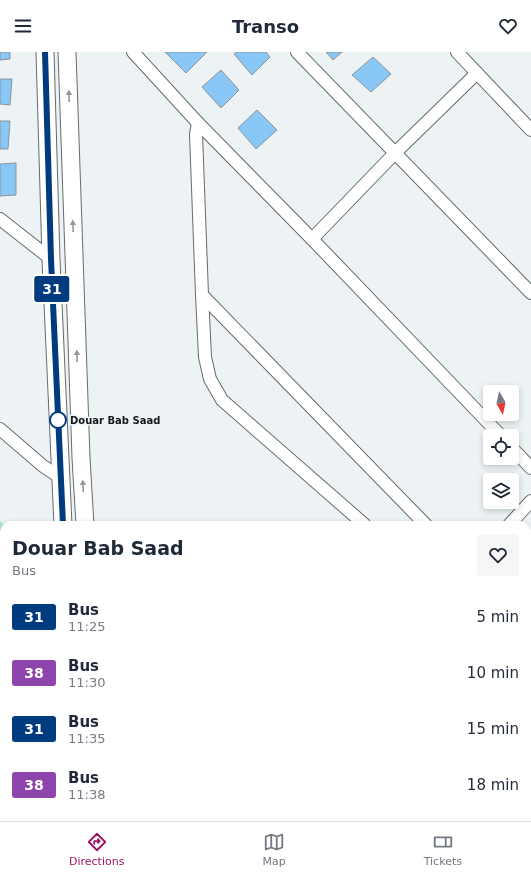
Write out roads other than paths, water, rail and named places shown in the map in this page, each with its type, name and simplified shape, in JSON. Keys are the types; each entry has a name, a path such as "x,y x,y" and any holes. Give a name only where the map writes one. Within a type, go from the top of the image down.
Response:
{"main road":[{"path":"45,52 51,259 63,521"},
{"path":"67,52 79,403 85,521"}],"street":[{"path":"133,52 198,123 312,239 494,429"},
{"path":"297,52 531,293"},
{"path":"457,52 531,130"},
{"path":"312,239 395,153 477,73"},
{"path":"198,123 196,134 202,295 205,357 210,379 222,400 360,521"},
{"path":"0,219 51,259"},
{"path":"202,295 422,521"},
{"path":"0,428 43,466 61,478"},
{"path":"519,455 531,468"},
{"path":"513,521 531,501"}],"place":[{"name":"Douar Bab Saad","path":"58,420"}]}
